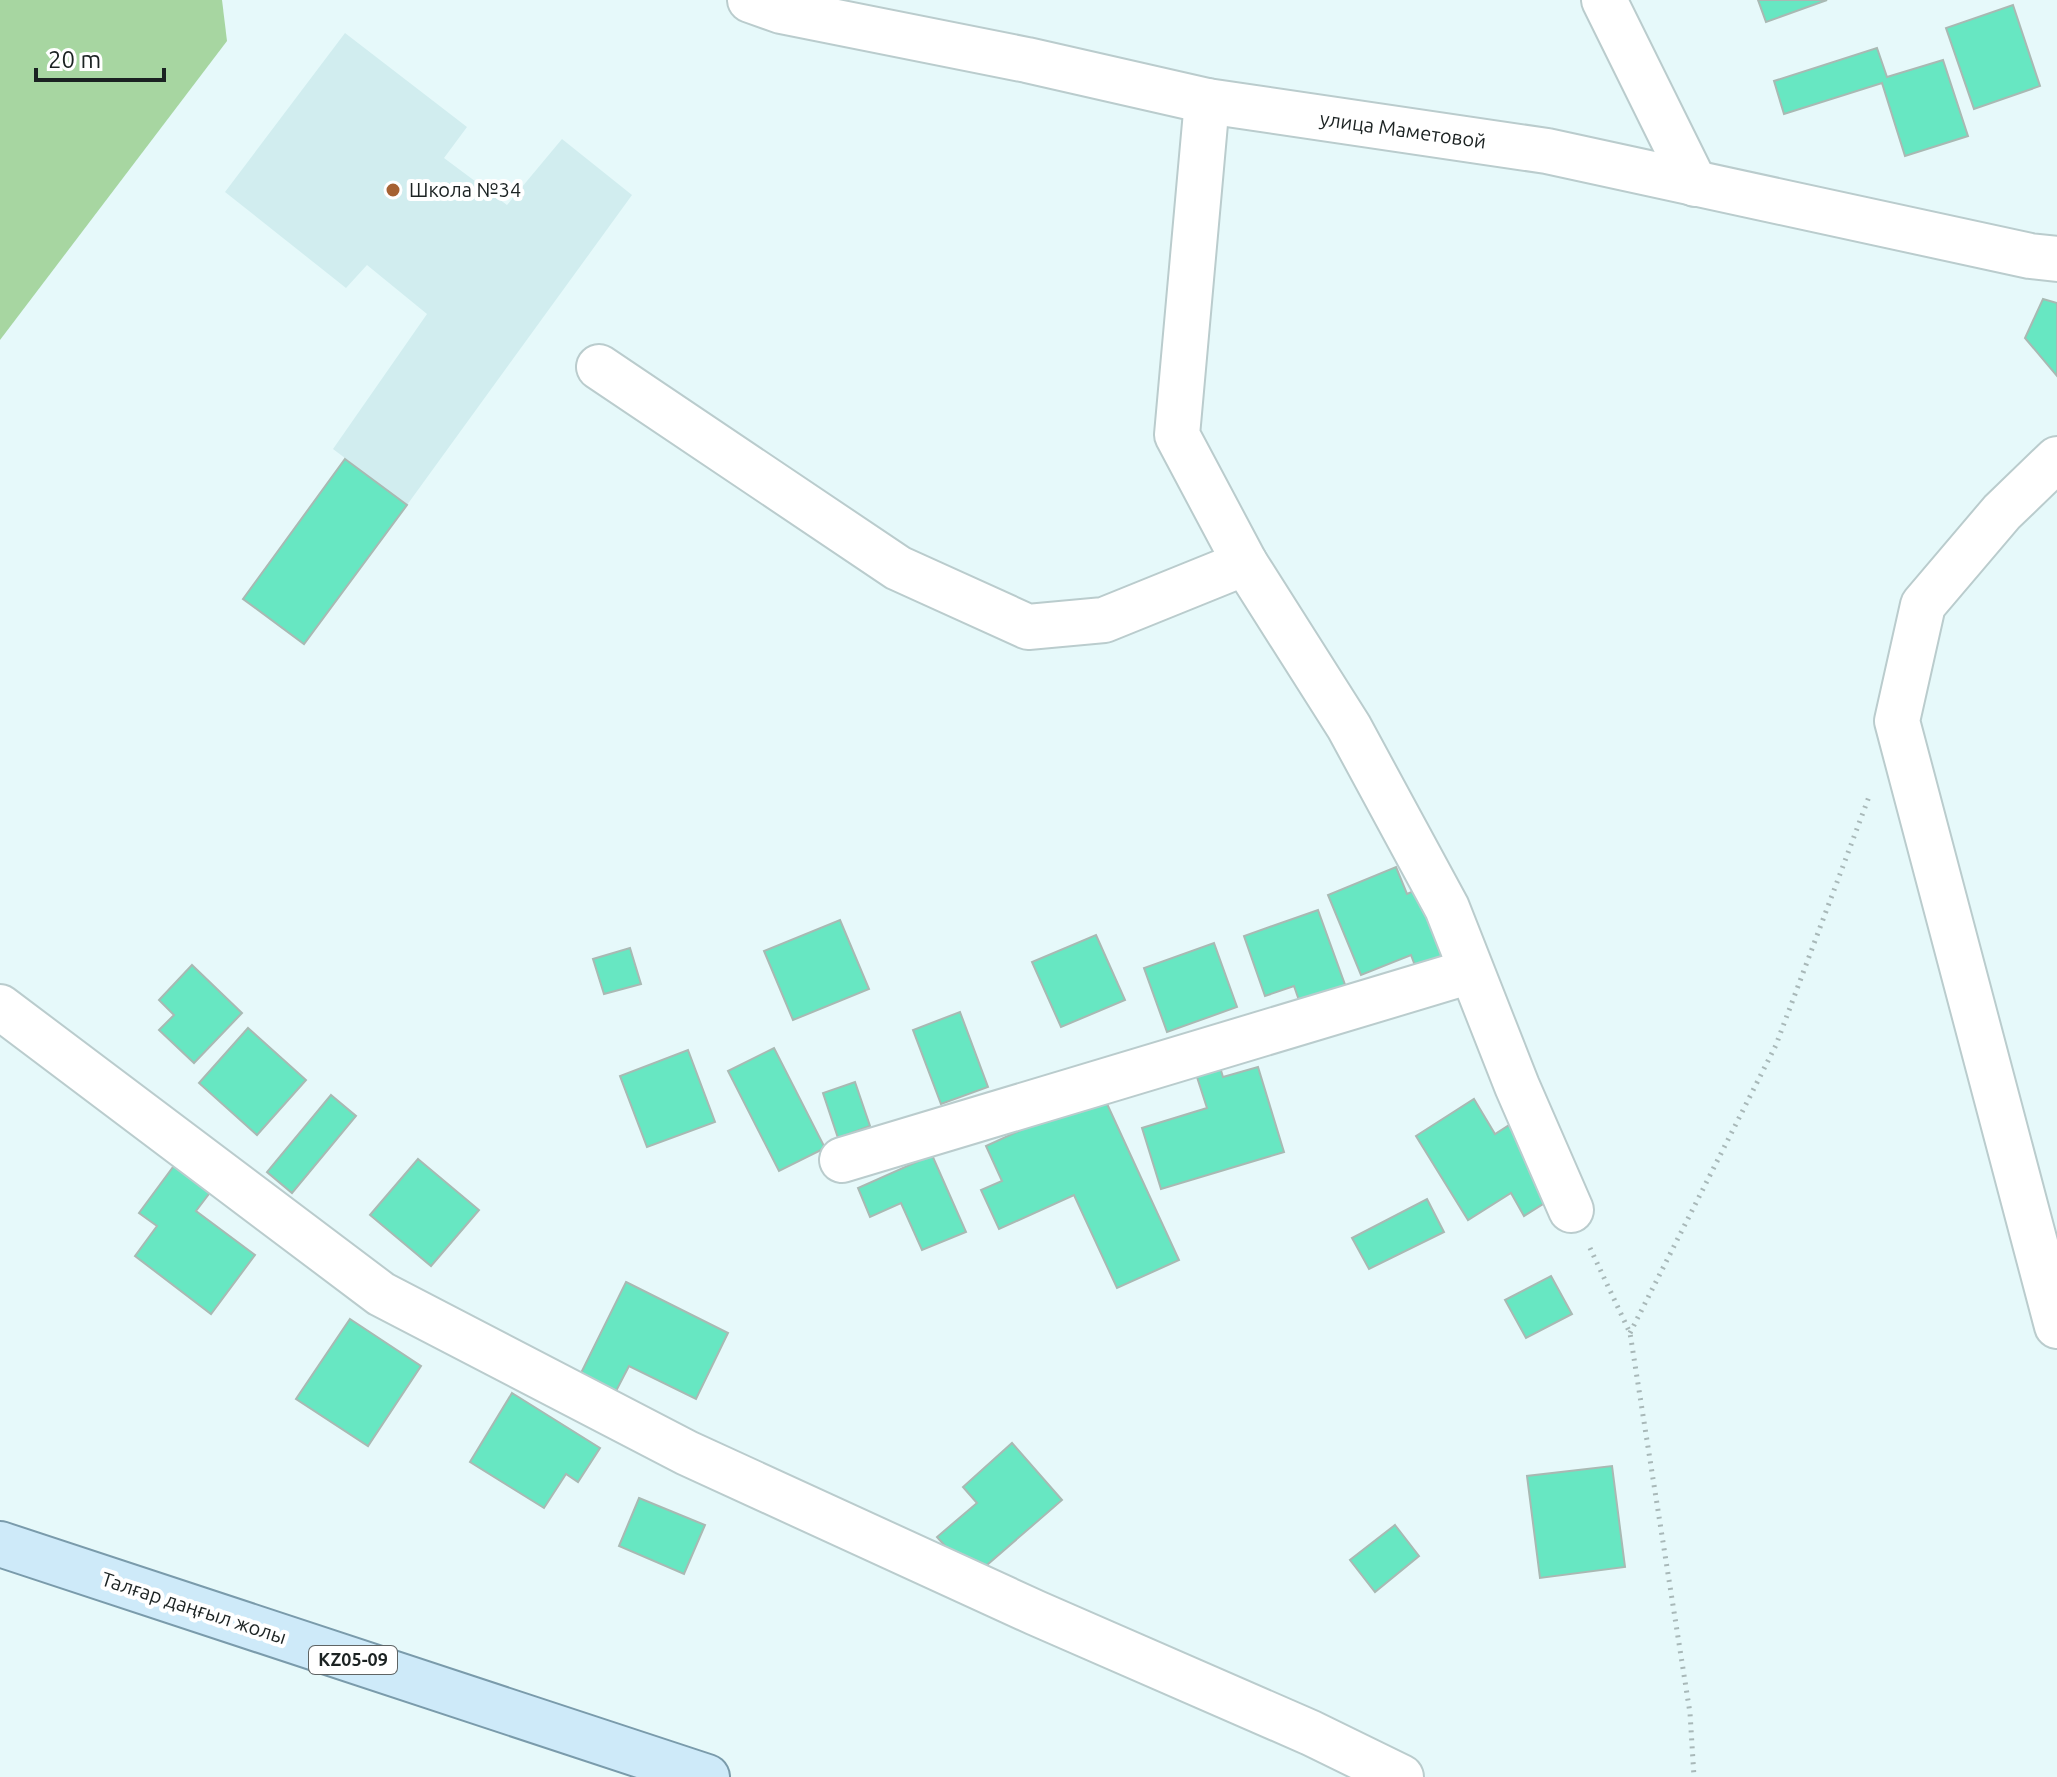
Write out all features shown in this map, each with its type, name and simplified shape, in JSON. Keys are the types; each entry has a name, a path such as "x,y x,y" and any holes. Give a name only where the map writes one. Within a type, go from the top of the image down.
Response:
{"main road":[{"name":"Талғар даңғыл жолы","path":"0,1544 707,1777"}],"street":[{"name":"улица Маметовой","path":"750,0 781,11 1027,60 1207,101 1547,151 2030,256 2057,259"},
{"path":"1604,0 1695,184"},
{"path":"1207,101 1177,435 1245,563 1349,727 1447,908 1517,1086 1571,1210"},
{"path":"599,367 898,568 1028,627 1104,620 1245,563"},
{"path":"2057,459 2002,512 1923,605 1897,721 2057,1326"},
{"path":"842,1160 1471,971"},
{"path":"0,1007 381,1294 687,1453 1036,1613 1311,1733 1401,1777"}],"path":[{"path":"1630,1333 1776,1045 1897,721"},
{"path":"1571,1210 1630,1333 1690,1713 1694,1777"}],"shaded area":[{"path":"345,33 467,127 444,158 507,205 562,139 632,195 407,505 333,449 427,314 367,265 346,288 225,192"}],"green space":[{"path":"0,0 222,0 227,41 0,340"}],"building":[{"path":"1758,0 1827,0 1766,22"},
{"path":"2013,5 2040,86 1974,109 1946,28"},
{"path":"1877,48 1887,77 1943,60 1968,136 1905,156 1882,83 1784,114 1774,81"},
{"path":"2043,299 2057,303 2057,376 2025,338"},
{"path":"345,459 407,505 304,644 243,599"},
{"path":"1396,867 1407,894 1421,888 1449,958 1417,971 1411,955 1361,975 1328,895"},
{"path":"1318,910 1348,993 1302,1009 1294,986 1265,996 1244,936"},
{"path":"840,920 869,989 793,1020 764,951"},
{"path":"1096,935 1125,1000 1061,1027 1032,962"},
{"path":"1214,943 1237,1007 1167,1032 1144,968"},
{"path":"630,948 641,984 604,994 593,959"},
{"path":"192,965 242,1013 194,1063 159,1030 174,1015 159,1000"},
{"path":"960,1012 988,1087 941,1104 913,1030"},
{"path":"248,1028 306,1080 257,1135 199,1083"},
{"path":"774,1048 825,1148 779,1171 728,1071"},
{"path":"688,1050 715,1122 647,1147 620,1076"},
{"path":"1219,1064 1223,1077 1258,1067 1284,1152 1161,1189 1142,1128 1207,1108 1195,1071"},
{"path":"855,1082 870,1126 838,1138 823,1093"},
{"path":"1102,1093 1179,1260 1117,1288 1074,1195 999,1229 981,1190 1002,1181 986,1146"},
{"path":"331,1095 356,1116 292,1193 267,1172"},
{"path":"1474,1099 1495,1134 1514,1122 1559,1194 1524,1216 1511,1193 1468,1220 1416,1136"},
{"path":"932,1155 966,1232 922,1250 901,1203 870,1217 858,1188"},
{"path":"179,1159 215,1186 196,1211 255,1255 211,1314 135,1256 157,1226 139,1213"},
{"path":"418,1159 479,1210 431,1266 370,1215"},
{"path":"1427,1199 1444,1232 1369,1269 1352,1238"},
{"path":"1551,1276 1572,1314 1526,1338 1505,1300"},
{"path":"626,1282 728,1333 696,1399 629,1366 614,1395 579,1377"},
{"path":"350,1319 421,1366 368,1446 296,1399"},
{"path":"512,1393 600,1448 578,1482 566,1474 544,1508 470,1462"},
{"path":"1012,1443 1062,1500 973,1577 937,1537 977,1503 963,1487"},
{"path":"1612,1466 1625,1567 1540,1578 1527,1476"},
{"path":"639,1498 705,1525 684,1574 619,1546"},
{"path":"1395,1525 1419,1556 1375,1592 1350,1560"}],"place":[{"name":"Школа №34","path":"393,190"}]}
